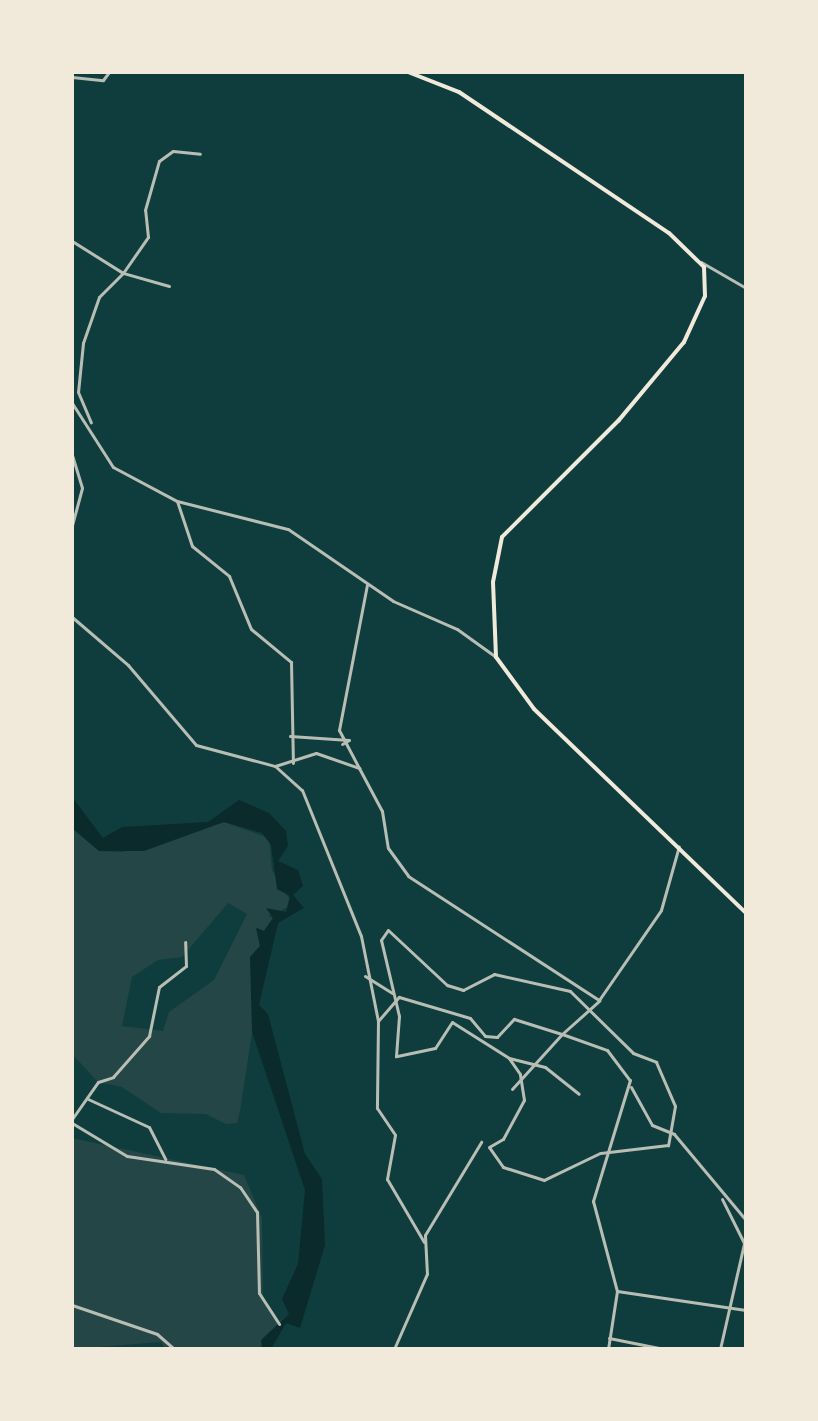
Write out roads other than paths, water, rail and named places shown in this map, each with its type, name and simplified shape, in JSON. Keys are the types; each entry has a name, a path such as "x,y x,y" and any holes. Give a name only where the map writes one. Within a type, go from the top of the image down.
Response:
{"main road":[{"path":"408,72 459,92 669,233 701,262 705,296 684,342 619,420 502,537 494,557 496,657 534,709 746,913"}],"street":[{"path":"72,77 103,80 109,72"},
{"path":"200,154 173,151 159,161 145,210 148,237 123,273 99,297 83,343 78,392 113,467 177,501 288,529 367,584 496,657"},
{"path":"72,241 123,273 169,286"},
{"path":"701,262 746,288"},
{"path":"72,403 92,425"},
{"path":"72,455 82,488 72,525"},
{"path":"177,501 192,546 229,576 251,629 291,662 289,736 293,763"},
{"path":"367,584 345,682 342,744 382,811 388,848 408,876 599,1000"},
{"path":"72,617 128,665 196,745 275,766 293,763 316,753 359,768"},
{"path":"289,736 306,731 318,740 349,740 342,744"},
{"path":"275,766 302,790 319,821 361,936 365,976 378,1021 377,1108 395,1135 387,1179 424,1242 427,1274 394,1349"},
{"path":"512,1089 520,1074 599,1000 661,910 679,846"},
{"path":"509,1058 520,1074 524,1100 503,1139 489,1147 503,1167 544,1180 600,1153 668,1145 675,1106 656,1062 633,1053 570,991 494,974 463,990 447,985 388,930 381,940 399,1016 396,1056 435,1048 452,1022 509,1058 534,1063 579,1094"},
{"path":"185,942 186,966 159,987 149,1036 88,1099 72,1121 127,1156 214,1169 240,1187 257,1212 259,1293 279,1324"},
{"path":"365,976 399,997 470,1018 485,1036 497,1037 514,1019 607,1050 652,1125 674,1134 722,1199 744,1243 720,1349"},
{"path":"378,1021 399,997"},
{"path":"608,1349 617,1291 593,1201 631,1087"},
{"path":"88,1099 149,1127 165,1159"},
{"path":"424,1242 481,1142"},
{"path":"722,1199 746,1220"},
{"path":"739,1269 746,1272"},
{"path":"617,1291 746,1310"},
{"path":"72,1305 157,1334 174,1349"},
{"path":"609,1338 664,1349"}]}
